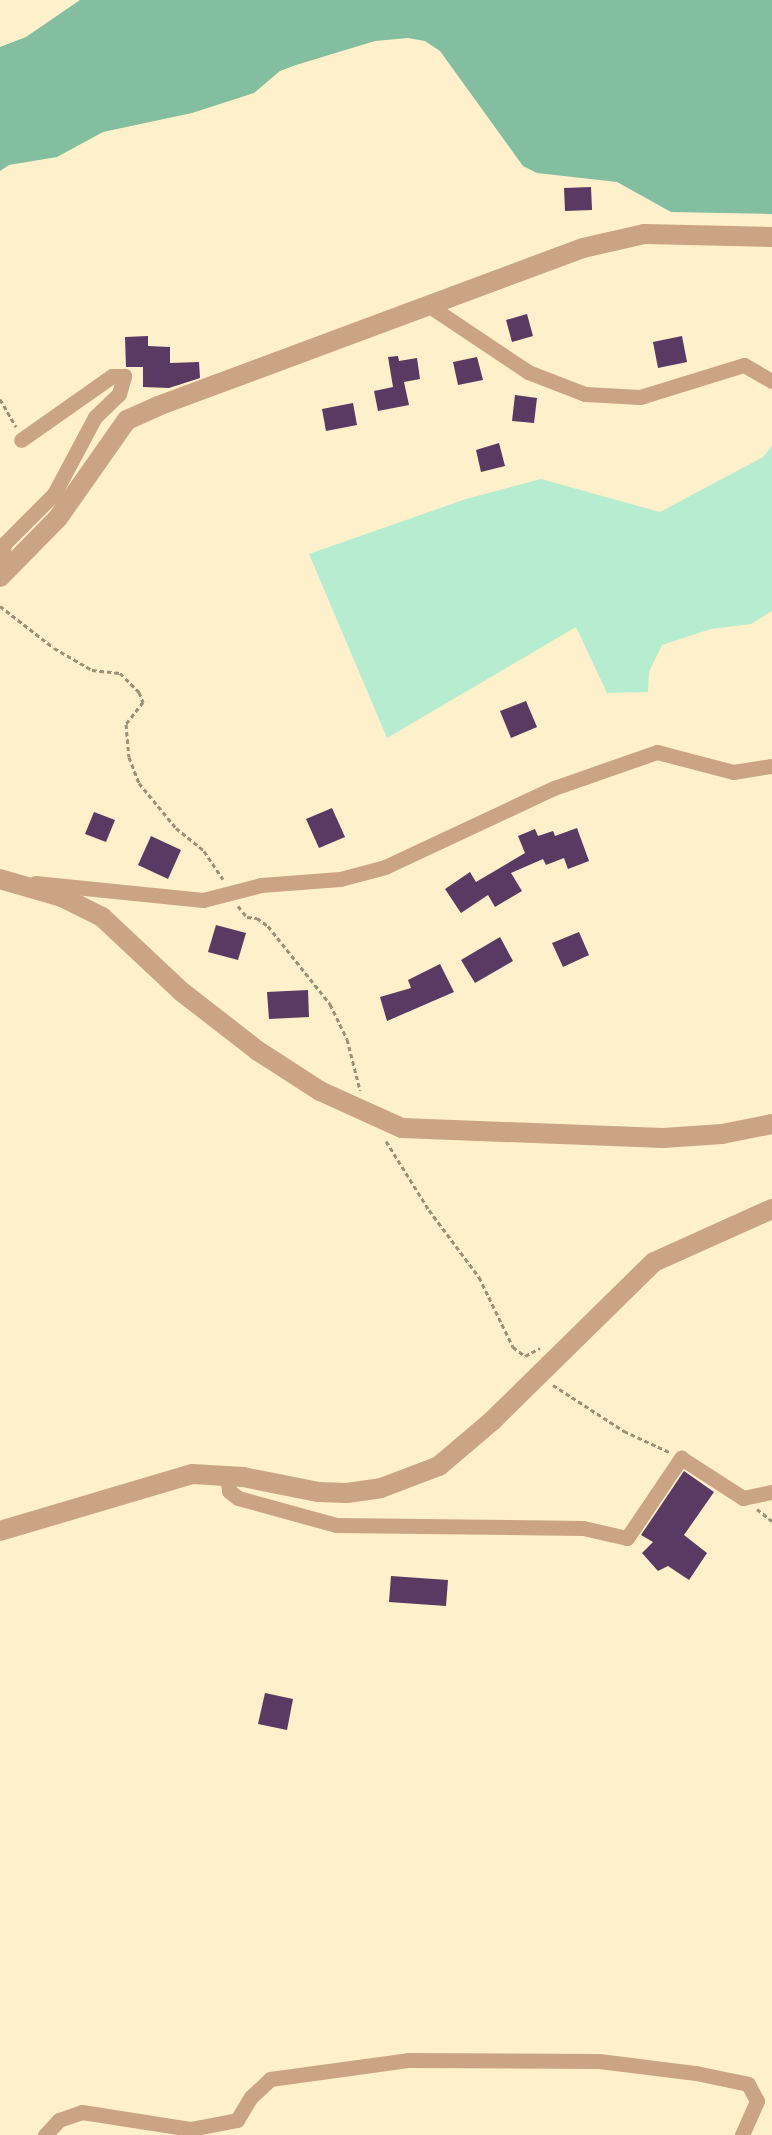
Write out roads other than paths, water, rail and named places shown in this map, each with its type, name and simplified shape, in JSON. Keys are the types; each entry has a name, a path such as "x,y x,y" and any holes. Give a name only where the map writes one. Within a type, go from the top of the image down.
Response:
{"street":[{"path":"6,572 58,518 127,420 583,248 644,234 772,237"},
{"path":"431,307 528,372 585,394 640,397 744,365 772,381"},
{"path":"6,572 2,558 4,544 54,494 95,417 119,394 124,376 112,376 21,440"},
{"path":"9,880 203,900 261,885 340,879 385,867 554,788 657,752 733,772 772,766"},
{"path":"9,880 62,897 102,917 182,992 258,1051 320,1091 402,1128 456,1133 663,1138 722,1134 772,1124"},
{"path":"0,1531 152,1483 192,1474 227,1476 318,1492 381,1488 439,1466 492,1421 537,1373 654,1262 772,1209"},
{"path":"227,1476 229,1491 238,1498 336,1525 583,1528 627,1538 681,1458 743,1498 772,1492"},
{"path":"45,2135 59,2120 82,2112 190,2129 237,2120 251,2097 270,2079 408,2060 599,2061 748,2084 757,2101 742,2135"}]}
